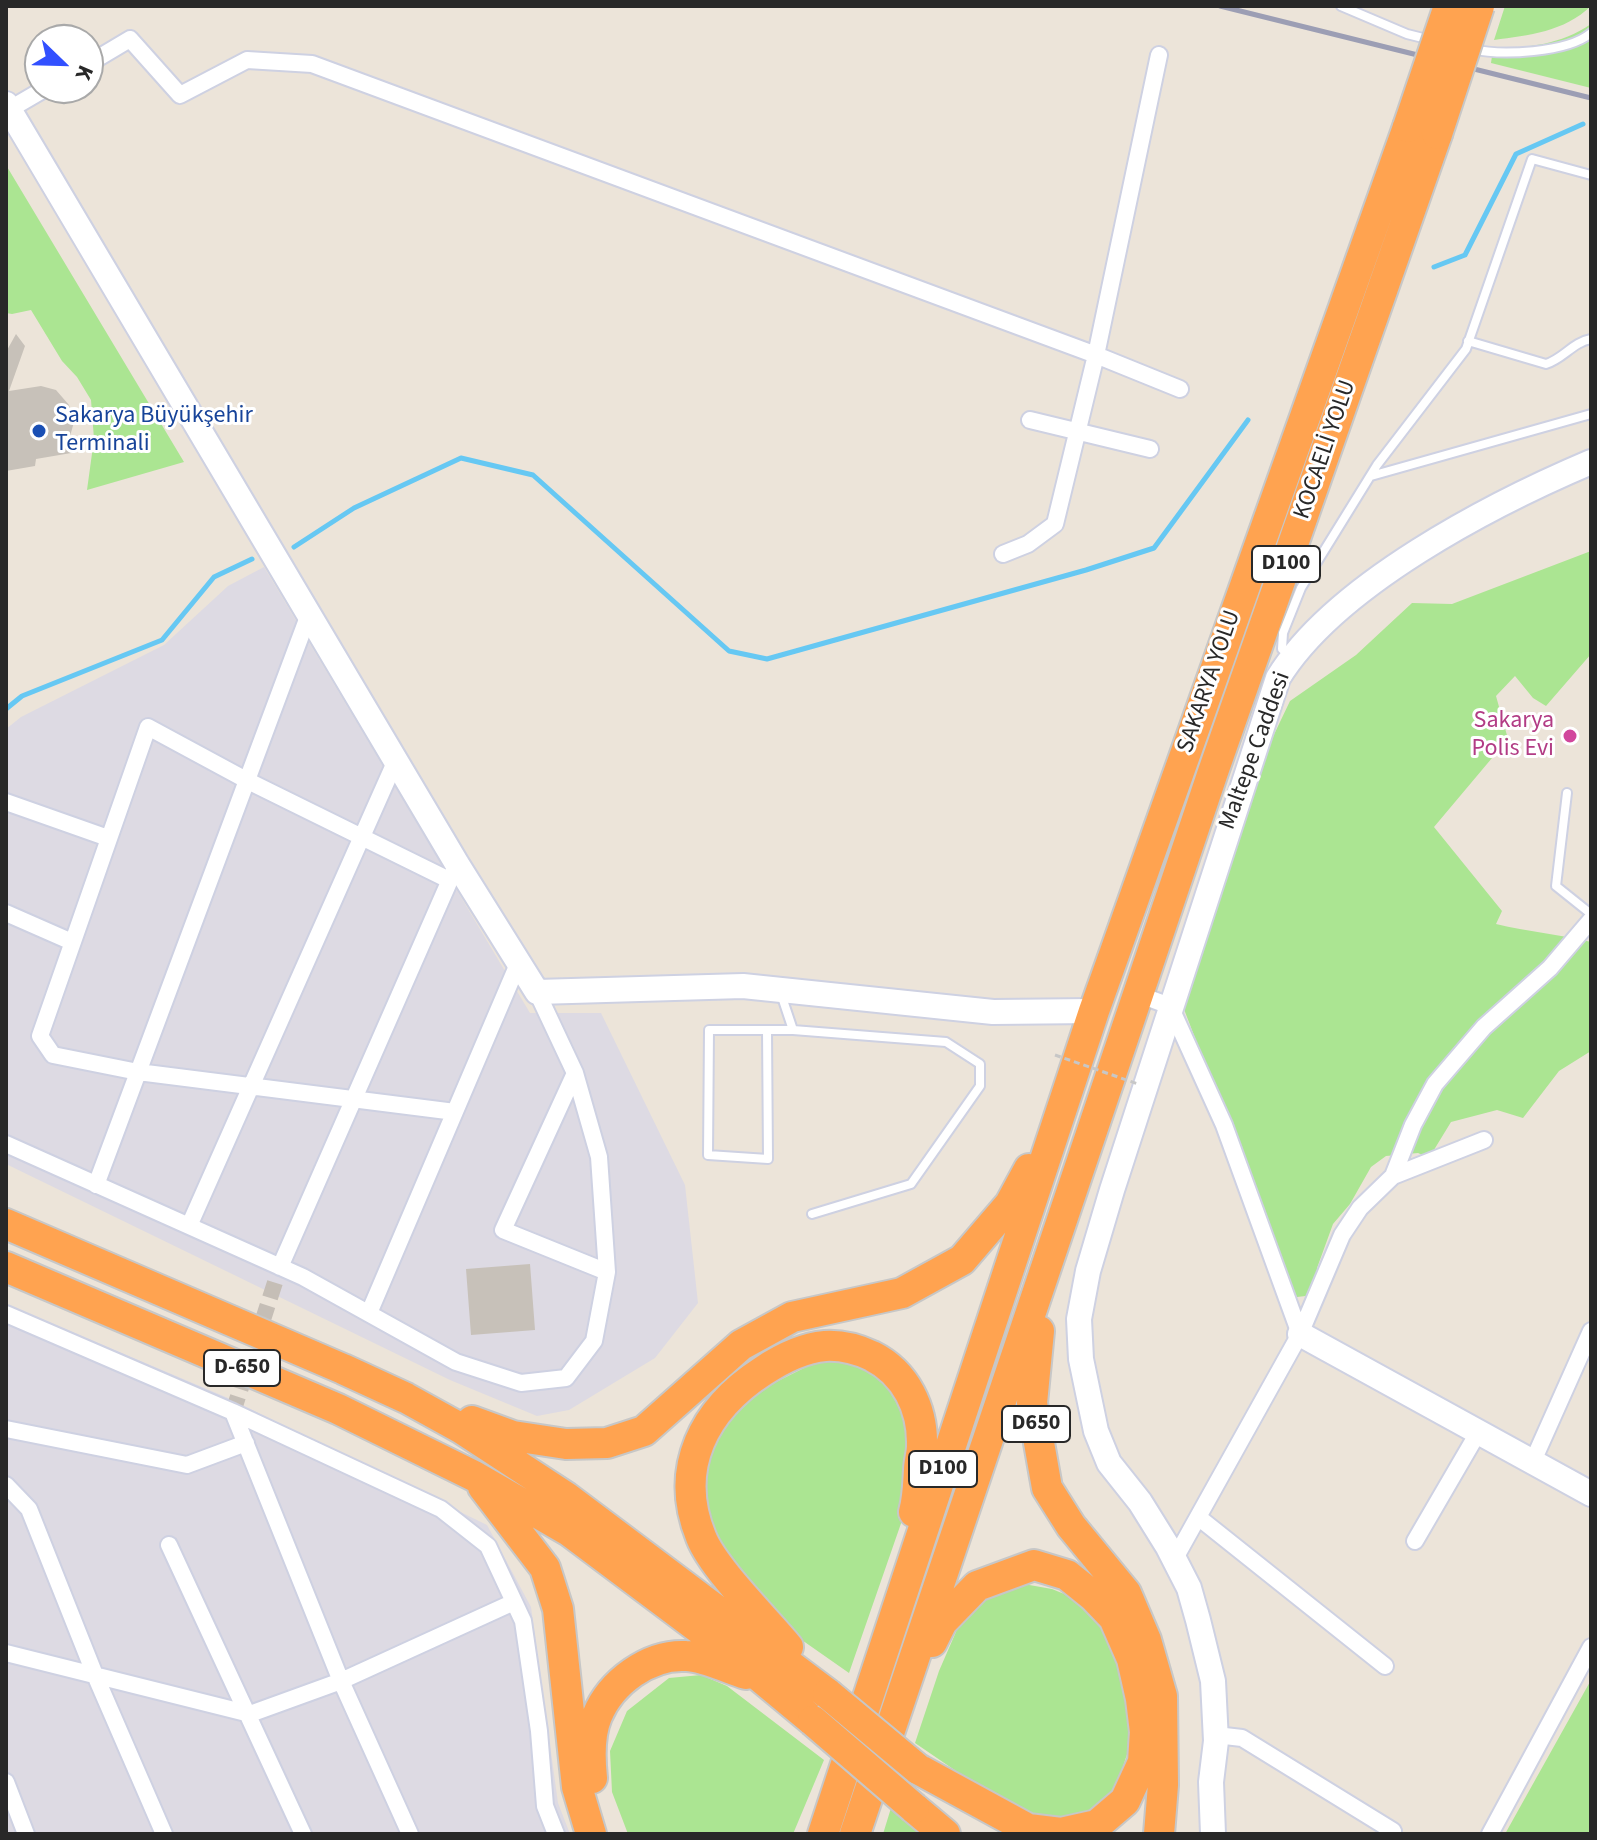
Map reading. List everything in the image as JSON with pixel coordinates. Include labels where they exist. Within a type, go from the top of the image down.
[{"type":"highway","name":"D100","points":[[1422,130],[1449,6]]},
{"type":"highway","name":"D100","points":[[1422,130],[1479,6]]},
{"type":"highway","name":"KOCAELİ YOLU","points":[[1140,995],[1422,130]]},
{"type":"highway","name":"SAKARYA YOLU","points":[[1065,1104],[1094,1011],[1422,130]]},
{"type":"highway","name":"D100","points":[[855,1834],[1140,995]]},
{"type":"highway","name":"D650","points":[[1140,995],[1037,1337],[1032,1403],[1047,1488],[1071,1526],[1126,1593],[1146,1640],[1162,1696],[1163,1785],[1159,1834]]},
{"type":"highway","name":"D100","points":[[823,1834],[1065,1104]]},
{"type":"highway","points":[[406,1398],[513,1436],[566,1444],[607,1443],[644,1431],[741,1345],[792,1317],[902,1293],[962,1260],[1010,1204],[1065,1104]]},
{"type":"highway","name":"D-650","points":[[6,1224],[406,1398]]},
{"type":"highway","name":"D-650","points":[[6,1267],[338,1409],[474,1476]]},
{"type":"highway","points":[[828,1694],[707,1552],[696,1523],[691,1491],[692,1467],[698,1443],[725,1401],[769,1366],[824,1346],[844,1347],[882,1361],[898,1375],[918,1410],[922,1430],[920,1490],[882,1649]]},
{"type":"highway","points":[[406,1398],[462,1429],[566,1497],[828,1694],[918,1769],[1010,1834]]},
{"type":"highway","points":[[474,1476],[569,1531],[767,1681],[943,1834]]},
{"type":"highway","points":[[474,1476],[545,1568],[558,1609],[577,1787],[591,1834]]},
{"type":"highway","points":[[894,1723],[942,1622],[977,1586],[1034,1565],[1067,1575],[1114,1618],[1132,1659],[1141,1699],[1145,1732],[1143,1762],[1125,1801],[1097,1825],[1061,1833],[1028,1829],[918,1769]]},
{"type":"highway","points":[[606,1834],[594,1801],[590,1756],[597,1716],[618,1683],[652,1661],[687,1656],[767,1681]]},
{"type":"highway","points":[[808,1834],[848,1758]]},
{"type":"street","points":[[104,54],[130,39],[180,95],[247,60],[312,64],[1180,389]]},
{"type":"street","points":[[1003,554],[1028,544],[1055,524],[1096,355],[1159,55]]},
{"type":"street","points":[[6,1144],[280,1267],[456,1362],[521,1383],[566,1378],[594,1341],[607,1272],[599,1157],[575,1073],[537,992],[453,872],[396,760],[8,106]]},
{"type":"street","points":[[1030,420],[1150,449]]},
{"type":"street","name":"Maltepe Caddesi","points":[[1213,1834],[1211,1782],[1216,1735],[1213,1681],[1189,1588],[1140,1502],[1109,1463],[1096,1431],[1081,1359],[1079,1319],[1088,1271],[1170,1006],[1278,678],[1291,657],[1330,617],[1392,569],[1542,483],[1591,462]]},
{"type":"street","points":[[96,1185],[309,614]]},
{"type":"street","points":[[453,872],[363,835],[248,781],[148,727],[40,1036],[53,1055],[138,1072],[455,1112]]},
{"type":"street","points":[[189,1226],[396,760]]},
{"type":"street","points":[[6,802],[108,838]]},
{"type":"street","points":[[280,1267],[453,872]]},
{"type":"street","points":[[6,913],[72,942]]},
{"type":"street","points":[[1393,1176],[1413,1125],[1435,1084],[1484,1027],[1550,968],[1591,920]]},
{"type":"street","points":[[369,1313],[518,964]]},
{"type":"street","points":[[537,992],[743,986],[993,1012],[1094,1011]]},
{"type":"street","points":[[1140,995],[1170,1006],[1224,1125],[1300,1334],[1591,1494]]},
{"type":"street","points":[[575,1073],[503,1230],[607,1272]]},
{"type":"street","points":[[1174,1560],[1300,1334],[1342,1235],[1360,1208],[1393,1176],[1484,1140]]},
{"type":"street","points":[[6,1314],[233,1412],[441,1509],[488,1546],[523,1621],[539,1731],[545,1806],[556,1834]]},
{"type":"street","points":[[1533,1461],[1590,1333]]},
{"type":"street","points":[[233,1412],[341,1681],[410,1834]]},
{"type":"street","points":[[6,1429],[187,1465],[246,1443]]},
{"type":"street","points":[[1415,1541],[1479,1431]]},
{"type":"street","points":[[6,1485],[29,1509],[95,1675],[164,1834]]},
{"type":"street","points":[[1198,1517],[1385,1666]]},
{"type":"street","points":[[169,1545],[303,1834]]},
{"type":"street","points":[[6,1653],[250,1714],[341,1681],[514,1602]]},
{"type":"street","points":[[1490,1834],[1591,1647]]},
{"type":"street","points":[[1216,1735],[1242,1738],[1393,1831]]},
{"type":"street","points":[[6,1782],[26,1834]]},
{"type":"lane","points":[[1341,6],[1407,34],[1478,51],[1510,53],[1551,48],[1585,38],[1591,33]]},
{"type":"lane","points":[[1291,657],[1282,649],[1283,633],[1301,588],[1370,476],[1466,349],[1532,159],[1591,175]]},
{"type":"lane","points":[[1468,341],[1546,364],[1556,361],[1580,341],[1591,339]]},
{"type":"lane","points":[[1370,476],[1591,414]]},
{"type":"lane","points":[[1567,793],[1556,886],[1591,914]]},
{"type":"lane","points":[[780,990],[793,1030]]},
{"type":"lane","points":[[767,1030],[768,1159],[708,1155],[709,1030],[767,1030],[793,1030],[946,1042],[980,1064],[980,1086],[911,1184],[812,1214]]},
{"type":"path","points":[[1055,1055],[1138,1084]]},
{"type":"shaded area","points":[[264,567],[530,1013],[601,1013],[685,1185],[698,1303],[655,1358],[569,1410],[537,1416],[450,1380],[6,1164],[6,729],[21,717],[164,645],[228,586]]},
{"type":"shaded area","points":[[6,1304],[228,1398],[487,1525],[531,1607],[558,1803],[570,1834],[6,1834]]},
{"type":"green space","points":[[1505,6],[1591,6],[1558,27],[1494,40]]},
{"type":"green space","points":[[1591,24],[1591,88],[1491,63],[1493,49],[1556,41]]},
{"type":"green space","points":[[6,165],[184,462],[87,490],[94,439],[91,400],[77,377],[62,361],[31,310],[6,313]]},
{"type":"green space","points":[[1591,551],[1591,654],[1546,706],[1533,698],[1515,676],[1496,696],[1508,739],[1434,827],[1502,911],[1496,924],[1591,942],[1591,1051],[1559,1071],[1523,1118],[1497,1110],[1451,1122],[1429,1158],[1418,1153],[1386,1156],[1371,1167],[1350,1204],[1333,1224],[1317,1268],[1320,1278],[1314,1295],[1297,1297],[1288,1281],[1182,1004],[1258,768],[1290,701],[1356,655],[1412,603],[1452,604]]},
{"type":"green space","points":[[822,1359],[870,1364],[901,1397],[911,1439],[914,1486],[849,1673],[789,1631],[733,1569],[702,1509],[704,1464],[720,1429],[764,1388]]},
{"type":"green space","points":[[1018,1583],[1052,1589],[1079,1600],[1111,1638],[1126,1696],[1131,1742],[1116,1788],[1090,1811],[1053,1818],[1031,1816],[997,1799],[915,1743],[939,1671],[962,1618],[990,1597]]},
{"type":"green space","points":[[701,1675],[727,1686],[824,1760],[793,1834],[628,1834],[612,1792],[610,1751],[627,1711],[669,1678]]},
{"type":"green space","points":[[1591,1680],[1591,1834],[1505,1834]]},
{"type":"green space","points":[[891,1808],[919,1834],[883,1834]]},
{"type":"building","name":"Sakarya Büyükşehir Terminali","points":[[16,334],[25,346],[9,391],[41,386],[56,390],[69,405],[74,422],[69,440],[83,451],[36,459],[35,466],[6,471],[6,352]]},
{"type":"building","points":[[530,1264],[535,1330],[471,1335],[466,1269]]},
{"type":"waterway","points":[[1434,267],[1465,255],[1516,154],[1583,124]]},
{"type":"waterway","points":[[294,547],[354,508],[461,458],[533,475],[729,651],[767,659],[1154,548],[1248,420]]},
{"type":"waterway","points":[[6,709],[22,696],[162,640],[214,577],[252,559]]},
{"type":"tunnel","points":[[233,1412],[280,1267]]},
{"type":"railway","points":[[1220,6],[1591,98]]},
{"type":"place","name":"Sakarya Büyükşehir Terminali","points":[[39,431]]},
{"type":"place","name":"Sakarya Polis Evi","points":[[1570,736]]}]
